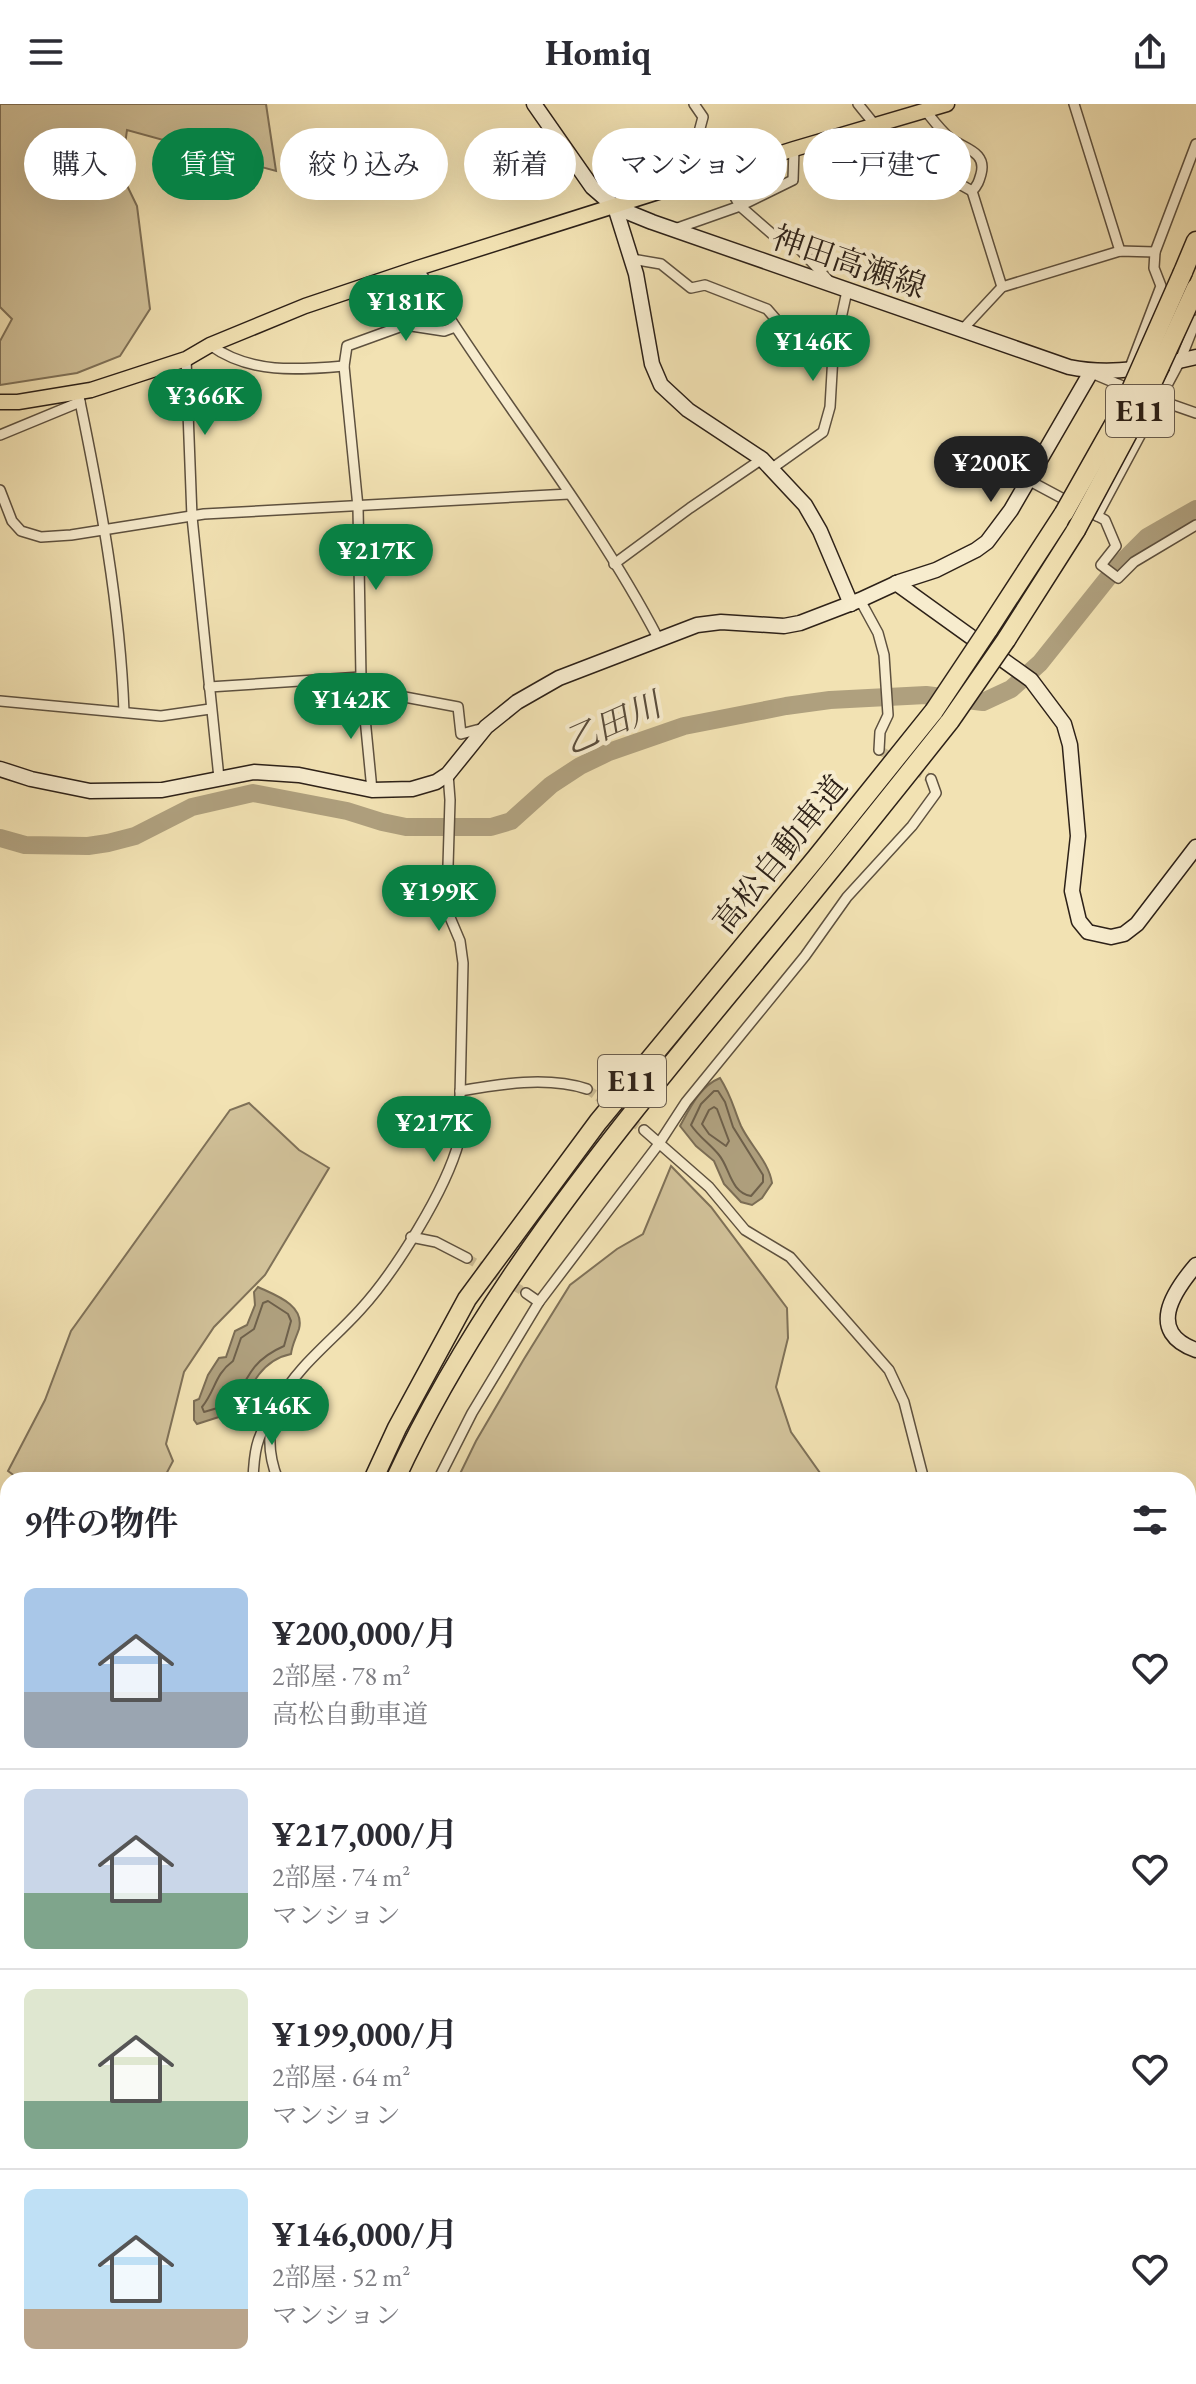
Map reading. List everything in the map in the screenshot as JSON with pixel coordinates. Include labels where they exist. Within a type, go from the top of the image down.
[{"type":"highway","name":"高松自動車道","points":[[377,1472],[397,1428],[475,1287],[598,1122],[934,711],[988,630],[1064,513],[1122,410],[1196,241]]},
{"type":"highway","name":"高松自動車道","points":[[399,1472],[446,1382],[536,1239],[614,1133],[950,721],[1006,640],[1076,530],[1137,416],[1196,288]]},
{"type":"main road","points":[[787,151],[947,104]]},
{"type":"main road","points":[[0,402],[79,397],[186,359],[210,345],[305,306],[636,200]]},
{"type":"street","name":"神田高瀬線","points":[[534,104],[592,187],[615,207],[672,230],[1052,363],[1091,372],[1129,370],[1196,357]]},
{"type":"street","points":[[694,104],[703,117],[700,128]]},
{"type":"street","points":[[858,104],[875,125]]},
{"type":"street","points":[[1074,104],[1120,251]]},
{"type":"street","points":[[925,110],[952,140],[982,160],[984,165],[978,185],[972,191],[1002,287]]},
{"type":"street","points":[[1124,387],[1161,286],[1154,268],[1155,252],[1196,144]]},
{"type":"street","points":[[672,230],[740,206],[793,180],[794,149]]},
{"type":"street","points":[[614,564],[690,508],[823,432],[830,407],[840,288],[794,243],[779,240],[735,200]]},
{"type":"street","points":[[615,207],[632,259],[652,364],[661,385],[688,410],[767,464],[805,505],[855,602],[878,633],[884,655],[888,715],[880,732],[879,750]]},
{"type":"street","points":[[961,331],[1002,287],[1120,251],[1155,252]]},
{"type":"street","points":[[632,259],[661,264],[691,288],[705,285],[767,309],[793,339],[833,355]]},
{"type":"street","points":[[418,268],[569,494],[658,638]]},
{"type":"street","points":[[1161,286],[1196,299]]},
{"type":"street","points":[[1097,516],[1180,361],[1196,320]]},
{"type":"street","points":[[372,790],[361,677],[358,507],[344,366],[347,346],[405,325],[444,331],[455,327]]},
{"type":"street","points":[[210,345],[226,356],[265,368],[297,370],[344,366]]},
{"type":"street","points":[[186,359],[192,517],[219,778]]},
{"type":"street","points":[[0,769],[90,791],[162,790],[254,772],[299,775],[372,790],[412,789],[436,782],[448,774],[486,727],[517,702],[559,678],[697,625],[721,622],[784,626],[800,623],[946,566],[987,542],[1011,510],[1091,372],[1196,413]]},
{"type":"street","points":[[0,435],[79,397],[104,529],[121,651],[124,712]]},
{"type":"street","points":[[1028,480],[1105,520],[1116,546],[1101,565],[1118,578],[1134,562],[1196,525]]},
{"type":"street","points":[[0,490],[12,521],[21,531],[31,535],[71,535],[204,514],[569,494]]},
{"type":"street","points":[[896,583],[1031,680],[1064,724],[1070,745],[1078,836],[1073,900],[1079,921],[1088,932],[1111,937],[1124,934],[1137,924],[1196,847]]},
{"type":"street","points":[[209,687],[361,677]]},
{"type":"street","points":[[362,689],[458,707],[461,734],[486,727]]},
{"type":"street","points":[[0,701],[161,716],[210,709]]},
{"type":"street","points":[[253,1472],[254,1450],[259,1436],[292,1378],[360,1310],[411,1237],[454,1158],[459,1141],[463,963],[460,941],[449,915],[447,899],[448,774]]},
{"type":"street","points":[[442,1472],[472,1413],[539,1302],[658,1145],[686,1102],[805,956],[847,897],[912,826],[936,793],[931,779]]},
{"type":"street","points":[[460,1091],[494,1085],[558,1082],[587,1089]]},
{"type":"street","points":[[644,1130],[709,1187],[755,1239],[790,1257],[889,1370],[904,1402],[922,1472]]},
{"type":"street","points":[[411,1237],[436,1242],[467,1258]]},
{"type":"street","points":[[1196,1265],[1171,1299],[1167,1312],[1175,1336],[1196,1350]]},
{"type":"street","points":[[526,1293],[539,1302]]},
{"type":"street","points":[[276,1409],[270,1444],[276,1472]]},
{"type":"street","points":[[1159,2384],[1174,2384]]},
{"type":"shaded area","points":[[0,104],[266,104],[276,171],[264,168],[264,128],[152,128],[152,137],[136,132],[136,128],[24,128],[24,200],[134,200],[150,309],[120,356],[77,373],[0,385],[0,341],[12,319],[0,307]]},
{"type":"shaded area","points":[[249,1103],[299,1150],[329,1168],[265,1275],[214,1327],[184,1372],[166,1444],[173,1461],[167,1472],[9,1472],[45,1400],[71,1331],[230,1110]]},
{"type":"shaded area","points":[[671,1166],[711,1207],[787,1308],[788,1338],[776,1387],[791,1432],[819,1472],[461,1472],[476,1441],[570,1285],[617,1249],[643,1234]]},
{"type":"water","points":[[720,1078],[741,1126],[770,1175],[772,1183],[762,1198],[752,1205],[741,1202],[724,1184],[714,1161],[696,1146],[680,1126],[701,1092]]},
{"type":"water","points":[[258,1287],[280,1297],[298,1313],[299,1329],[291,1354],[272,1362],[259,1374],[241,1410],[197,1424],[194,1420],[194,1401],[199,1399],[208,1375],[219,1358],[226,1357],[235,1331],[247,1325],[255,1305],[254,1292]]},
{"type":"waterway","name":"乙田川","points":[[0,838],[25,845],[88,846],[108,843],[135,836],[192,807],[253,793],[347,811],[406,827],[491,827],[511,821],[551,785],[580,766],[609,752],[684,726],[830,700],[926,695],[983,702],[1011,689],[1040,663],[1115,569],[1147,537],[1196,509]]},
{"type":"tunnel","points":[[879,750],[931,779]]},
{"type":"tunnel","points":[[587,1089],[644,1130]]},
{"type":"tunnel","points":[[467,1258],[526,1293]]}]
